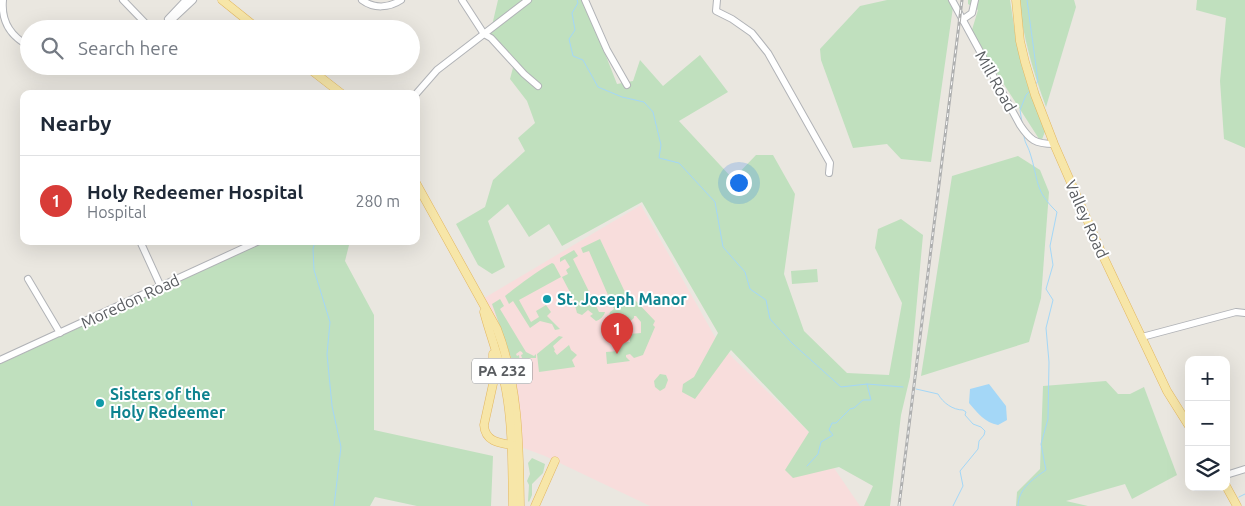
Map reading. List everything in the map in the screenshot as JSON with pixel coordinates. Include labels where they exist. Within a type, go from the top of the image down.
[{"type":"main road","points":[[222,0],[247,20]]},
{"type":"main road","name":"Valley Road","points":[[1016,0],[1020,41],[1030,81],[1054,144],[1103,256],[1167,391],[1185,420]]},
{"type":"main road","points":[[318,75],[337,90]]},
{"type":"main road","name":"PA 232","points":[[420,190],[496,329],[510,369],[518,429],[520,506]]},
{"type":"main road","name":"PA 232","points":[[481,300],[489,333],[500,364],[506,392],[512,445],[513,506]]},
{"type":"main road","points":[[489,333],[494,367],[493,384],[484,426],[485,431],[491,440],[512,445]]},
{"type":"main road","points":[[535,506],[555,461]]},
{"type":"main road","points":[[1229,491],[1237,506]]},
{"type":"street","points":[[3,0],[3,14],[7,26],[20,40]]},
{"type":"street","points":[[123,0],[142,20]]},
{"type":"street","points":[[169,20],[186,0]]},
{"type":"street","points":[[171,20],[194,0]]},
{"type":"street","points":[[362,0],[380,7],[390,6],[400,0]]},
{"type":"street","points":[[462,0],[484,34],[538,86]]},
{"type":"street","points":[[420,90],[437,70],[528,0]]},
{"type":"street","points":[[585,0],[607,50],[627,85]]},
{"type":"street","points":[[717,0],[716,11],[732,19],[752,33],[768,53],[830,163],[829,173]]},
{"type":"street","name":"Mill Road","points":[[952,0],[1028,137],[1042,144],[1054,144]]},
{"type":"street","points":[[962,20],[972,13],[975,0]]},
{"type":"street","points":[[142,245],[161,287]]},
{"type":"street","name":"Moredon Road","points":[[0,360],[251,245]]},
{"type":"street","points":[[28,279],[60,333]]},
{"type":"street","points":[[1142,337],[1236,312],[1245,313]]},
{"type":"street","points":[[1230,474],[1245,469]]},
{"type":"shaded area","points":[[641,205],[715,337],[734,359],[810,433],[860,506],[650,506],[545,456],[518,446],[510,369],[481,300]]},
{"type":"green space","points":[[498,0],[584,0],[617,84],[633,81],[640,60],[663,86],[700,55],[728,92],[679,121],[733,179],[756,155],[773,155],[795,194],[784,274],[804,331],[847,373],[889,375],[902,303],[875,248],[878,229],[901,219],[923,235],[910,377],[901,415],[890,506],[864,506],[873,486],[839,467],[793,478],[785,470],[809,432],[731,350],[695,399],[682,392],[683,384],[694,377],[718,333],[642,202],[562,246],[549,224],[529,237],[508,204],[488,221],[505,267],[492,274],[478,265],[456,224],[485,207],[493,180],[525,151],[518,138],[535,123],[527,101],[510,79],[515,60],[490,34]]},
{"type":"green space","points":[[887,0],[954,0],[931,162],[901,159],[887,144],[853,148],[821,60],[820,49],[860,6]]},
{"type":"green space","points":[[968,0],[1010,0],[1017,45],[1046,129],[1041,142],[971,33],[978,10],[968,4]]},
{"type":"green space","points":[[1019,0],[1074,0],[1076,7],[1046,107],[1029,54]]},
{"type":"green space","points":[[1197,0],[1245,0],[1245,148],[1224,139],[1220,81],[1226,18],[1196,10]]},
{"type":"green space","points":[[1018,156],[1040,170],[1049,192],[1041,298],[1029,342],[921,376],[952,176]]},
{"type":"green space","points":[[600,239],[631,305],[635,300],[655,321],[653,325],[655,327],[643,355],[634,358],[630,354],[626,355],[630,361],[607,364],[606,352],[618,351],[618,343],[630,342],[629,334],[641,333],[641,322],[634,316],[612,336],[611,334],[613,329],[608,319],[610,312],[614,309],[589,251],[583,253],[581,248]]},
{"type":"green space","points":[[257,245],[349,245],[345,261],[374,315],[374,430],[493,456],[491,506],[417,506],[375,497],[370,506],[0,506],[0,364]]},
{"type":"green space","points":[[574,250],[578,256],[573,259],[599,312],[605,312],[602,318],[596,321],[590,316],[593,314],[588,310],[582,315],[577,313],[573,298],[562,277],[568,274],[566,270],[570,267],[565,259],[560,262],[560,258]]},
{"type":"green space","points":[[552,263],[561,277],[519,300],[531,322],[539,317],[536,311],[546,305],[551,312],[547,316],[560,329],[555,330],[552,324],[540,321],[530,328],[513,301],[509,304],[505,296]]},
{"type":"green space","points":[[817,269],[818,282],[792,284],[791,271]]},
{"type":"green space","points":[[500,299],[504,306],[500,309],[526,352],[534,356],[536,354],[536,358],[523,361],[521,355],[523,354],[520,351],[516,354],[517,356],[519,355],[520,362],[513,363],[492,304]]},
{"type":"green space","points":[[559,336],[563,337],[553,346],[554,351],[557,355],[569,345],[571,350],[577,355],[572,360],[575,367],[539,372],[537,354]]},
{"type":"green space","points":[[660,374],[666,375],[668,380],[665,388],[660,391],[655,387],[654,381]]},
{"type":"green space","points":[[1106,381],[1118,394],[1130,394],[1144,387],[1177,475],[1132,499],[1125,484],[1066,501],[1088,506],[1016,506],[1017,492],[1040,469],[1043,386]]},
{"type":"green space","points":[[532,458],[545,464],[543,473],[532,484],[532,495],[529,502],[529,485],[527,481],[530,474],[528,463]]},
{"type":"water","points":[[989,384],[1006,406],[1007,420],[998,425],[985,420],[969,403],[970,389]]},
{"type":"waterway","points":[[577,0],[578,3],[572,13],[575,30],[569,39],[573,56],[583,60],[598,87],[622,97],[644,102],[653,112],[661,145],[659,158],[679,163],[715,202],[723,247],[745,272],[750,289],[766,300],[770,319],[792,343],[841,387],[867,384],[903,387]]},
{"type":"waterway","points":[[1027,0],[1038,81],[1035,85]]},
{"type":"waterway","points":[[1022,123],[1020,110],[1026,95],[1031,90]]},
{"type":"waterway","points":[[1018,506],[1023,490],[1031,481],[1046,470],[1041,444],[1048,419],[1049,362],[1046,328],[1053,300],[1046,289],[1053,265],[1050,246],[1057,212],[1044,197],[1038,185],[1024,135]]},
{"type":"waterway","points":[[314,245],[314,270],[330,322],[327,354],[332,406],[341,447],[334,506]]},
{"type":"waterway","points":[[807,466],[818,454],[821,442],[833,435],[829,430],[832,423],[836,423],[850,409],[863,400],[871,400],[867,384]]},
{"type":"waterway","points":[[916,389],[938,394],[949,405],[966,412],[965,415],[973,424],[985,431],[979,441],[978,449],[960,471],[963,486],[953,506]]},
{"type":"waterway","points":[[1239,497],[1245,494]]},
{"type":"waterway","points":[[191,501],[192,506]]},
{"type":"railway","points":[[899,506],[962,0]]},
{"type":"place","name":"St. Joseph Manor","points":[[547,299]]},
{"type":"place","name":"Holy Redeemer Hospital","points":[[617,354]]},
{"type":"place","name":"Sisters of the Holy Redeemer","points":[[100,403]]}]
